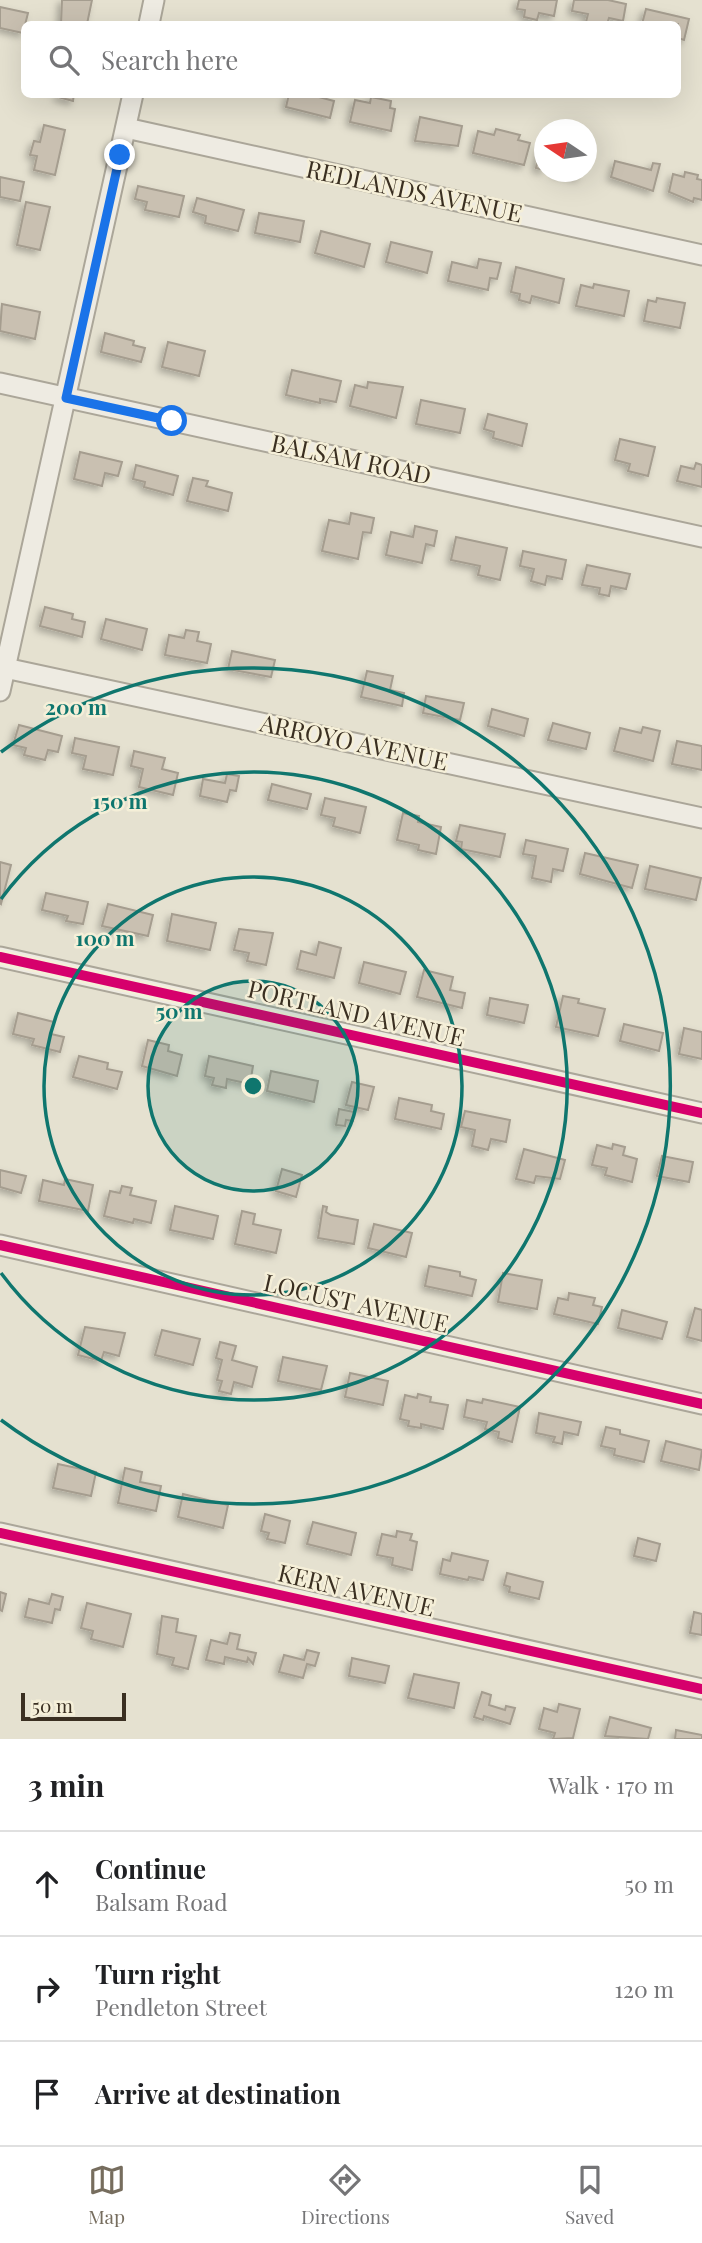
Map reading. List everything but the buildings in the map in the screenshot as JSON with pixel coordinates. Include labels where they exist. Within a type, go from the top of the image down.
[{"type":"street","points":[[150,21],[154,0]]},
{"type":"street","points":[[0,691],[132,98]]},
{"type":"street","name":"REDLANDS AVENUE","points":[[126,128],[702,256]]},
{"type":"street","name":"BALSAM ROAD","points":[[0,383],[702,537]]},
{"type":"street","name":"ARROYO AVENUE","points":[[5,668],[702,818]]},
{"type":"street","name":"PORTLAND AVENUE","points":[[0,957],[702,1113]]},
{"type":"street","name":"LOCUST AVENUE","points":[[0,1245],[702,1404]]},
{"type":"street","name":"KERN AVENUE","points":[[0,1534],[702,1689]]},
{"type":"cycle path","points":[[0,957],[702,1113]]},
{"type":"cycle path","points":[[0,1245],[702,1404]]},
{"type":"cycle path","points":[[0,1533],[702,1689]]},
{"type":"route","points":[[120,155],[66,398],[172,421]]}]
